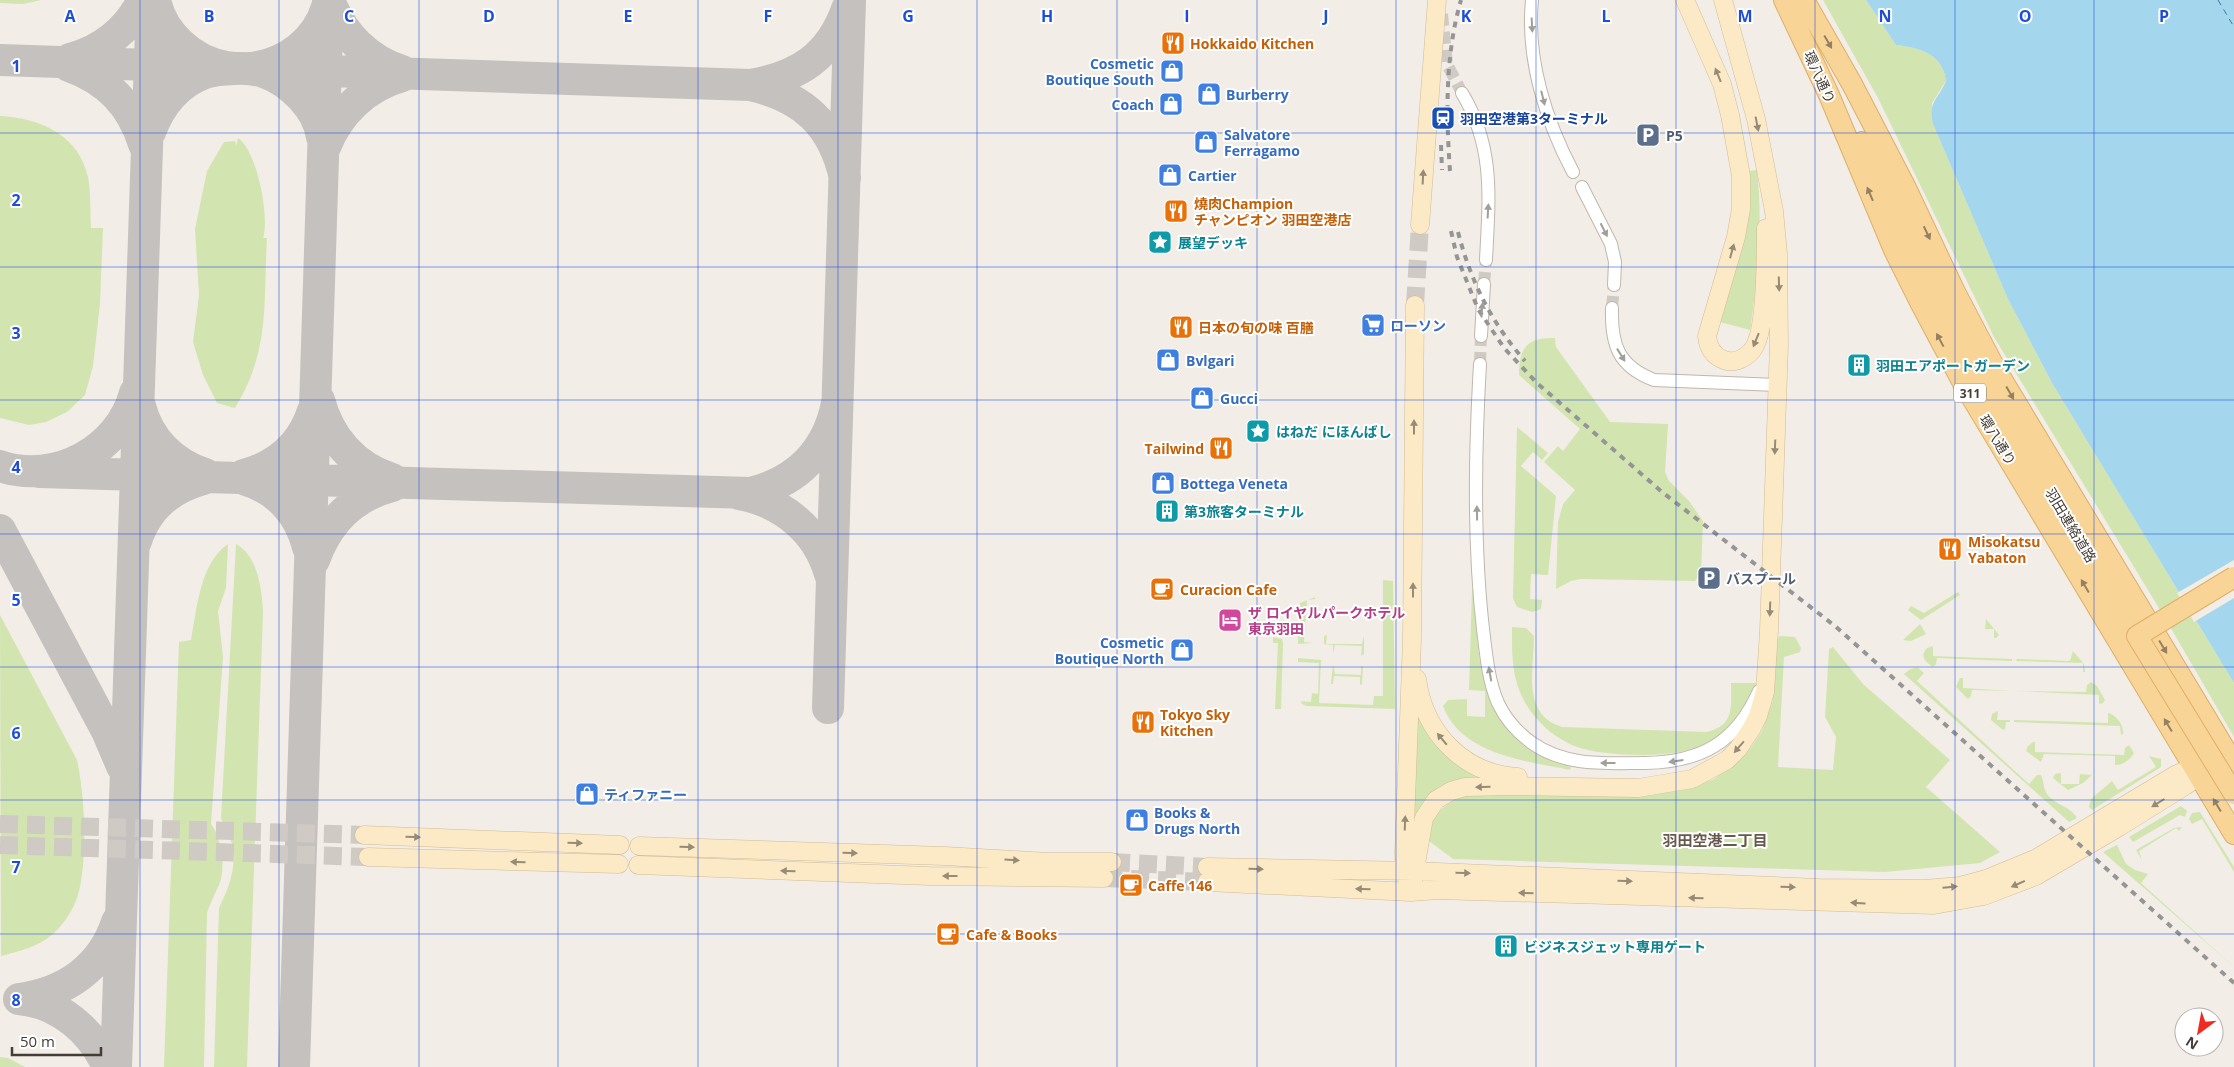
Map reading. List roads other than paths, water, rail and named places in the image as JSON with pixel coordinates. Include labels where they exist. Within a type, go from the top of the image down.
[{"type":"main road","name":"環八通り","points":[[1784,0],[1806,45],[1894,250],[1963,383],[2234,834]]},
{"type":"main road","name":"環八通り","points":[[1804,0],[1852,84],[1984,347],[2231,759]]},
{"type":"main road","points":[[1806,45],[1850,118],[1916,251]]},
{"type":"main road","points":[[1852,84],[1916,251]]},
{"type":"main road","name":"羽田連絡道路","points":[[1916,251],[1977,372],[2234,794]]},
{"type":"main road","points":[[2137,636],[2234,577]]},
{"type":"street","points":[[1532,0],[1531,26],[1539,83],[1558,142],[1573,172]]},
{"type":"street","points":[[1685,0],[1722,84],[1730,115],[1741,176],[1741,208],[1736,236],[1707,336],[1711,350],[1716,356],[1725,361],[1734,362],[1743,358],[1757,342],[1762,305],[1768,188]]},
{"type":"street","points":[[1410,872],[1424,818],[1436,800],[1458,789],[1516,786],[1638,788],[1653,784],[1679,782],[1704,774],[1727,760],[1738,749],[1758,716],[1765,692],[1769,631],[1780,319],[1778,254],[1774,211],[1750,97],[1723,0]]},
{"type":"street","points":[[1420,225],[1439,2]]},
{"type":"street","points":[[1462,93],[1479,125],[1488,165],[1486,260]]},
{"type":"street","points":[[1582,187],[1611,244],[1615,262],[1614,285]]},
{"type":"street","points":[[1481,336],[1484,284]]},
{"type":"street","points":[[1411,892],[1415,305]]},
{"type":"street","points":[[1612,308],[1611,331],[1620,356],[1627,364],[1645,376],[1654,380],[1777,385]]},
{"type":"street","points":[[1480,364],[1476,491],[1480,603],[1494,691],[1502,710],[1517,729],[1539,747],[1571,760],[1592,763],[1656,762],[1686,759],[1714,747],[1735,729],[1753,704],[1766,670]]},
{"type":"street","points":[[1412,639],[1418,688],[1426,715],[1435,731],[1449,748],[1469,763],[1487,772],[1508,777],[1639,780],[1653,784]]},
{"type":"street","points":[[2196,772],[2177,774],[2037,858],[1996,876],[1960,886],[1926,889],[1819,888],[1410,872],[1207,874],[1411,892],[1438,890],[1908,905],[1959,901],[1984,896],[2036,876],[2196,772],[2231,759]]},
{"type":"street","points":[[364,835],[620,845]]},
{"type":"street","points":[[638,864],[929,876],[1108,870],[1049,862],[945,856],[639,846]]},
{"type":"street","points":[[368,857],[619,864]]},
{"type":"water","points":[[1866,0],[2234,0],[2234,683],[2052,383],[2008,299],[1933,124],[1933,105],[1946,81],[1940,64],[1929,54],[1914,48],[1896,45]]},
{"type":"tunnel","points":[[1442,14],[1447,64],[1462,93]]},
{"type":"tunnel","points":[[1415,305],[1420,225]]},
{"type":"tunnel","points":[[1484,284],[1486,260]]},
{"type":"tunnel","points":[[1612,308],[1614,285]]},
{"type":"tunnel","points":[[1480,364],[1481,336]]},
{"type":"tunnel","points":[[0,824],[364,835]]},
{"type":"tunnel","points":[[0,845],[368,857]]},
{"type":"tunnel","points":[[1112,862],[1207,867]]},
{"type":"tunnel","points":[[1104,878],[1207,882]]},
{"type":"railway","points":[[1450,171],[1448,128],[1449,64],[1461,0]]},
{"type":"railway","points":[[1441,145],[1442,170]]},
{"type":"railway","points":[[1451,231],[1457,257],[1478,309],[1504,348],[1537,383],[1662,492],[1835,626],[2234,983]]},
{"type":"railway","points":[[1458,232],[1469,268],[1484,301],[1502,331],[1525,361]]},
{"type":"place","name":"Hokkaido Kitchen","points":[[1173,43]]},
{"type":"place","name":"Cosmetic Boutique South","points":[[1172,71]]},
{"type":"place","name":"Burberry","points":[[1209,94]]},
{"type":"place","name":"Coach","points":[[1171,104]]},
{"type":"place","name":"羽田空港第3ターミナル","points":[[1443,118]]},
{"type":"place","name":"P5","points":[[1648,135]]},
{"type":"place","name":"Salvatore Ferragamo","points":[[1206,142]]},
{"type":"place","name":"Cartier","points":[[1170,175]]},
{"type":"place","name":"燒肉Champion チャンピオン 羽田空港店","points":[[1176,211]]},
{"type":"place","name":"展望デッキ","points":[[1160,242]]},
{"type":"place","name":"ローソン","points":[[1373,325]]},
{"type":"place","name":"日本の旬の味 百膳","points":[[1181,327]]},
{"type":"place","name":"Bvlgari","points":[[1168,360]]},
{"type":"place","name":"羽田エアポートガーデン","points":[[1859,365]]},
{"type":"place","name":"Gucci","points":[[1202,398]]},
{"type":"place","name":"はねだ にほんばし","points":[[1258,431]]},
{"type":"place","name":"Tailwind","points":[[1221,448]]},
{"type":"place","name":"Bottega Veneta","points":[[1163,483]]},
{"type":"place","name":"第3旅客ターミナル","points":[[1167,511]]},
{"type":"place","name":"Misokatsu Yabaton","points":[[1950,549]]},
{"type":"place","name":"バスプール","points":[[1709,578]]},
{"type":"place","name":"Curacion Cafe","points":[[1162,589]]},
{"type":"place","name":"ザ ロイヤルパークホテル 東京羽田","points":[[1230,620]]},
{"type":"place","name":"Cosmetic Boutique North","points":[[1182,650]]},
{"type":"place","name":"Tokyo Sky Kitchen","points":[[1143,722]]},
{"type":"place","name":"ティファニー","points":[[587,794]]},
{"type":"place","name":"Books & Drugs North","points":[[1137,820]]},
{"type":"place","name":"Caffe 146","points":[[1131,885]]},
{"type":"place","name":"Cafe & Books","points":[[948,934]]},
{"type":"place","name":"ビジネスジェット専用ゲート","points":[[1506,946]]},
{"type":"district","name":"羽田空港二丁目","points":[[1715,840]]}]
